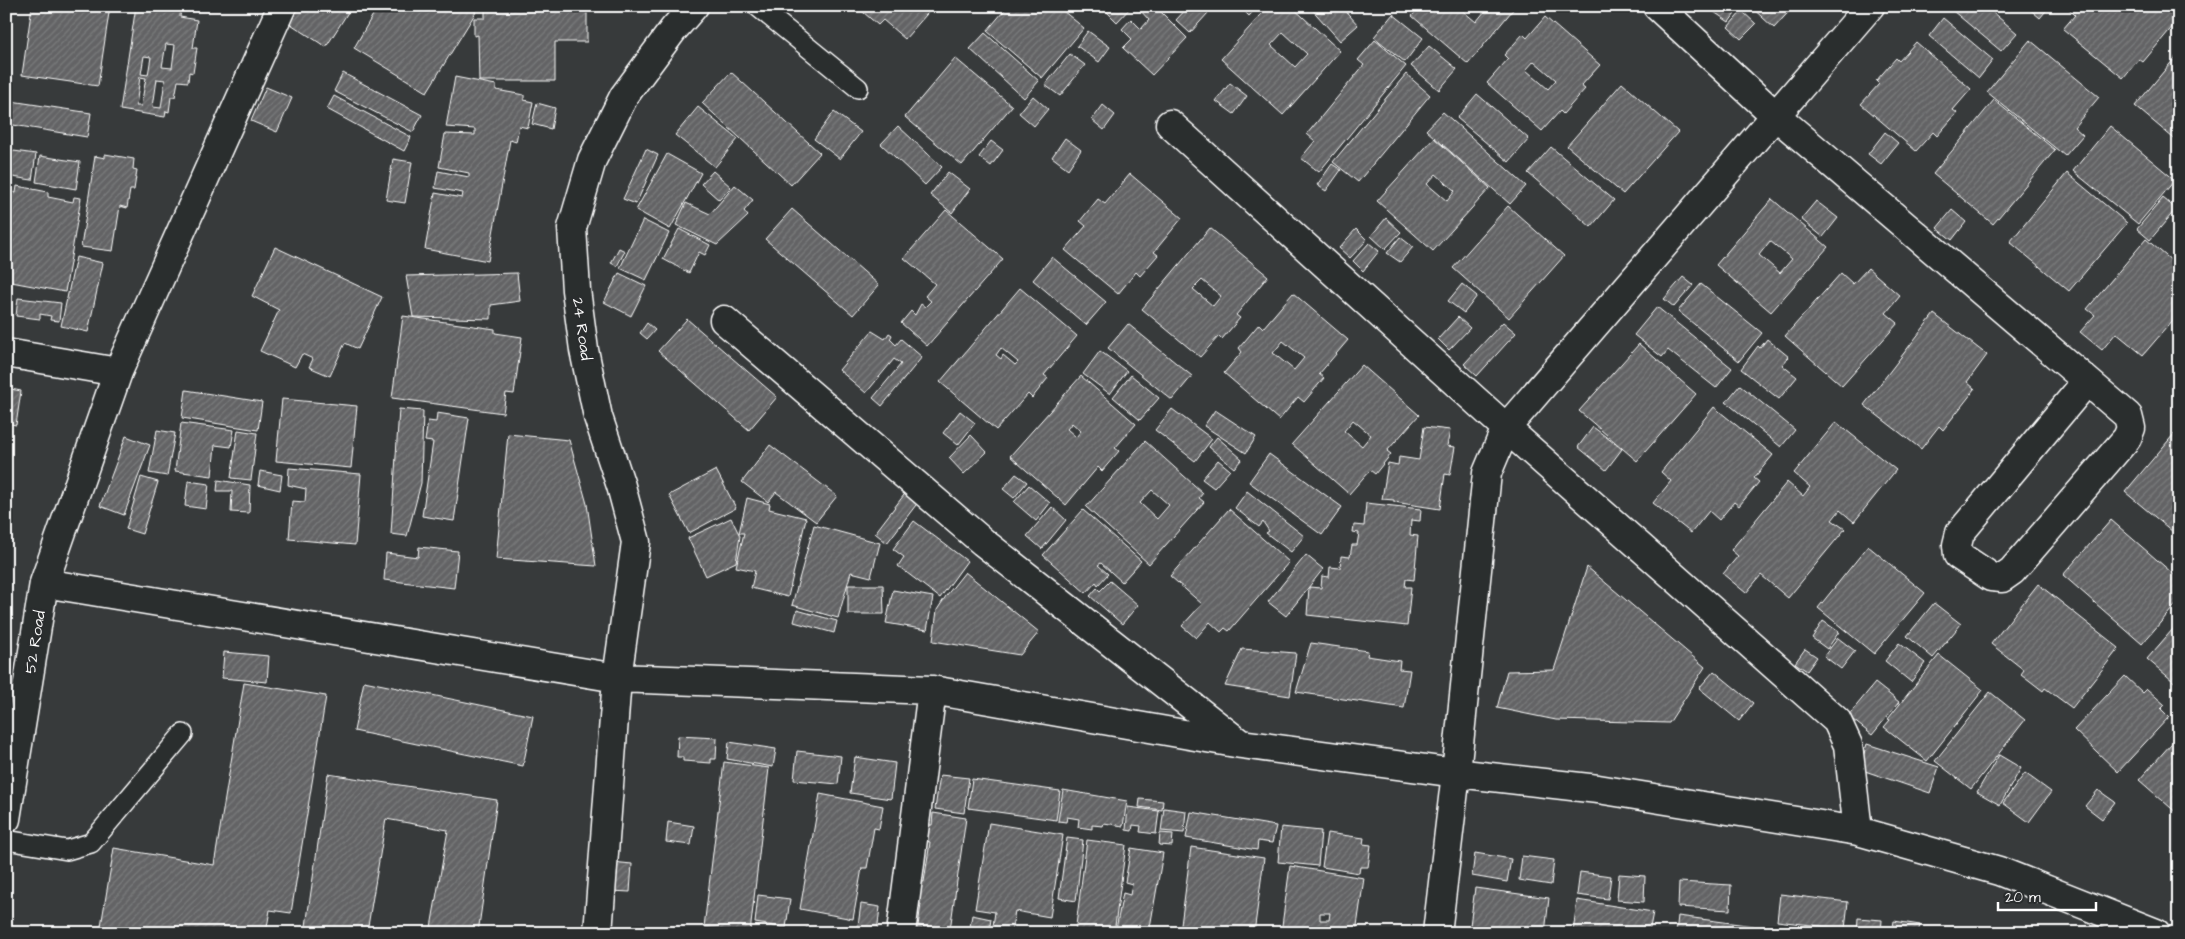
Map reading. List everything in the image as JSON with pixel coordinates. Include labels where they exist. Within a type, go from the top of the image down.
[{"type":"street","name":"52 Road","points":[[6,819],[11,759],[44,583],[118,372],[282,6]]},
{"type":"street","name":"24 Road","points":[[598,933],[617,678],[636,542],[621,486],[598,418],[586,360],[576,290],[572,228],[592,160],[624,96],[673,30],[694,6]]},
{"type":"street","points":[[1657,6],[1775,115],[2087,381],[2128,416],[2130,428],[2127,438],[2012,571],[2002,578],[1991,577],[1958,555],[1956,545],[1960,533],[2087,381]]},
{"type":"street","points":[[1437,933],[1456,773],[1487,473],[1506,428],[1870,6]]},
{"type":"street","points":[[1170,124],[1506,428],[1837,721],[1848,745],[1858,831]]},
{"type":"street","points":[[724,320],[983,542],[1241,744]]},
{"type":"street","points":[[6,353],[118,372]]},
{"type":"street","points":[[44,583],[617,678],[932,690],[1241,744],[1456,773],[1598,789],[1858,831],[1999,871],[2156,933]]},
{"type":"street","points":[[902,933],[932,690]]},
{"type":"lane","points":[[757,6],[858,88]]},
{"type":"lane","points":[[6,840],[67,850],[91,843],[183,734]]},
{"type":"building","points":[[6,6],[10,6],[6,36]]},
{"type":"building","points":[[32,6],[110,6],[98,86],[22,75]]},
{"type":"building","points":[[136,6],[181,6],[180,17],[197,20],[193,48],[197,48],[193,73],[189,72],[188,82],[178,81],[175,97],[171,97],[169,112],[166,111],[165,117],[120,110]],"holes":[[[166,44],[175,45],[172,68],[162,67]],[[144,56],[151,57],[148,75],[141,74]],[[140,77],[146,78],[141,106],[136,106]],[[157,79],[165,80],[161,108],[153,107]]]},
{"type":"building","points":[[292,6],[352,6],[326,47],[283,19]]},
{"type":"building","points":[[378,6],[467,6],[476,12],[427,92],[354,48]]},
{"type":"building","points":[[485,6],[587,6],[587,42],[555,42],[555,81],[479,81],[478,35],[474,36],[474,18],[485,18]]},
{"type":"building","points":[[856,6],[933,7],[905,39],[883,20],[878,25]]},
{"type":"building","points":[[1008,6],[1057,6],[1084,28],[1042,78],[987,31]]},
{"type":"building","points":[[1101,6],[1132,6],[1117,22]]},
{"type":"building","points":[[1144,6],[1155,6],[1187,38],[1152,75],[1123,48],[1132,39],[1122,29],[1131,19],[1141,29],[1149,20],[1140,10]]},
{"type":"building","points":[[1189,6],[1201,6],[1208,13],[1190,33],[1176,20]]},
{"type":"building","points":[[1239,6],[1258,6],[1249,16]]},
{"type":"building","points":[[1269,6],[1291,6],[1340,51],[1283,115],[1221,59]],"holes":[[[1283,32],[1307,54],[1295,67],[1271,45]]]},
{"type":"building","points":[[1309,6],[1341,6],[1358,25],[1340,41]]},
{"type":"building","points":[[1421,6],[1457,6],[1476,22],[1485,11],[1479,6],[1516,6],[1468,64],[1412,16]]},
{"type":"building","points":[[1714,6],[1740,7],[1729,22],[1711,10]]},
{"type":"building","points":[[1750,6],[1794,6],[1774,28]]},
{"type":"building","points":[[1957,6],[1985,6],[2017,33],[2001,51],[1953,11]]},
{"type":"building","points":[[2026,6],[2050,6],[2040,18]]},
{"type":"building","points":[[2069,6],[2179,6],[2175,13],[2179,19],[2143,62],[2139,59],[2123,78],[2063,29],[2075,15],[2068,8]]},
{"type":"building","points":[[1742,11],[1756,24],[1741,39],[1728,27]]},
{"type":"building","points":[[1393,14],[1423,38],[1405,62],[1374,37]]},
{"type":"building","points":[[1545,17],[1600,65],[1581,86],[1585,89],[1563,114],[1560,111],[1542,131],[1487,83],[1508,59],[1504,55],[1523,34],[1527,38]],"holes":[[[1534,61],[1556,80],[1548,89],[1526,70]]]},
{"type":"building","points":[[1943,18],[1993,60],[1979,78],[1929,36]]},
{"type":"building","points":[[1088,31],[1110,47],[1099,62],[1077,46]]},
{"type":"building","points":[[985,33],[1039,81],[1024,98],[970,49]]},
{"type":"building","points":[[1375,40],[1406,66],[1319,172],[1301,158],[1315,141],[1307,134],[1364,65],[1358,60]]},
{"type":"building","points":[[2030,40],[2099,97],[2074,127],[2083,135],[2065,156],[1987,92]]},
{"type":"building","points":[[1916,42],[1971,89],[1953,110],[1957,113],[1937,136],[1933,132],[1916,151],[1861,104],[1879,84],[1876,81],[1896,58],[1899,61]]},
{"type":"building","points":[[1429,46],[1457,69],[1439,90],[1411,66]]},
{"type":"building","points":[[2179,53],[2179,143],[2135,106]]},
{"type":"building","points":[[1070,54],[1085,65],[1060,96],[1045,85]]},
{"type":"building","points":[[955,58],[1012,106],[962,165],[905,117]]},
{"type":"building","points":[[731,72],[820,153],[791,185],[702,103]]},
{"type":"building","points":[[343,73],[422,115],[413,132],[334,91]]},
{"type":"building","points":[[1406,74],[1430,95],[1358,182],[1333,162]]},
{"type":"building","points":[[455,77],[496,85],[496,90],[524,95],[524,100],[533,102],[528,128],[519,126],[516,142],[510,140],[488,261],[425,249],[435,193],[462,198],[463,193],[435,188],[438,171],[469,177],[469,173],[439,167],[445,134],[475,135],[475,129],[446,127]]},
{"type":"building","points":[[1230,83],[1247,96],[1234,114],[1216,101]]},
{"type":"building","points":[[1622,83],[1678,132],[1623,194],[1567,146]]},
{"type":"building","points":[[266,87],[292,98],[277,132],[251,121]]},
{"type":"building","points":[[1477,94],[1529,139],[1509,162],[1457,118]]},
{"type":"building","points":[[334,96],[411,137],[404,151],[327,109]]},
{"type":"building","points":[[1033,96],[1048,109],[1034,126],[1019,113]]},
{"type":"building","points":[[1994,100],[2055,150],[1993,224],[1933,174]]},
{"type":"building","points":[[11,101],[91,113],[87,137],[7,124]]},
{"type":"building","points":[[537,103],[555,108],[551,129],[532,124]]},
{"type":"building","points":[[1103,105],[1115,115],[1104,130],[1092,120]]},
{"type":"building","points":[[698,107],[738,139],[715,167],[675,135]]},
{"type":"building","points":[[834,112],[861,132],[840,159],[814,139]]},
{"type":"building","points":[[1443,112],[1526,186],[1510,204],[1426,130]]},
{"type":"building","points":[[898,126],[942,167],[925,185],[881,144]]},
{"type":"building","points":[[2110,126],[2175,180],[2138,224],[2073,171]]},
{"type":"building","points":[[1885,132],[1898,143],[1881,164],[1868,154]]},
{"type":"building","points":[[1065,138],[1081,150],[1068,169],[1052,157]]},
{"type":"building","points":[[1434,138],[1490,188],[1433,251],[1377,201]],"holes":[[[1436,174],[1455,191],[1447,201],[1427,184]]]},
{"type":"building","points":[[991,141],[1003,150],[991,166],[979,157]]},
{"type":"building","points":[[1551,147],[1614,200],[1591,227],[1528,173]]},
{"type":"building","points":[[646,149],[658,155],[636,204],[623,199]]},
{"type":"building","points":[[6,150],[36,154],[32,180],[6,176]]},
{"type":"building","points":[[105,154],[134,159],[133,169],[137,170],[134,190],[130,190],[127,208],[120,206],[113,251],[81,247],[95,156],[105,158]]},
{"type":"building","points":[[667,154],[701,173],[670,229],[636,210]]},
{"type":"building","points":[[40,156],[80,162],[76,189],[36,182]]},
{"type":"building","points":[[393,159],[412,162],[405,203],[386,200]]},
{"type":"building","points":[[1332,164],[1341,170],[1326,191],[1317,185]]},
{"type":"building","points":[[713,171],[731,187],[719,200],[701,184]]},
{"type":"building","points":[[948,172],[970,189],[952,213],[930,195]]},
{"type":"building","points":[[2067,173],[2127,223],[2069,291],[2010,242]]},
{"type":"building","points":[[1130,174],[1182,218],[1154,252],[1158,255],[1140,276],[1136,272],[1118,294],[1065,250],[1086,226],[1080,221],[1098,199],[1105,204]]},
{"type":"building","points":[[735,185],[753,200],[744,211],[748,216],[717,245],[676,225],[686,203],[710,214]]},
{"type":"building","points":[[17,186],[48,192],[48,197],[73,202],[74,197],[81,198],[65,292],[6,281],[6,191],[16,193]]},
{"type":"building","points":[[2163,198],[2176,209],[2150,240],[2137,229]]},
{"type":"building","points":[[1772,199],[1828,247],[1771,312],[1716,265]],"holes":[[[1770,241],[1792,259],[1780,273],[1759,255]]]},
{"type":"building","points":[[1816,201],[1838,218],[1823,237],[1801,219]]},
{"type":"building","points":[[1508,206],[1564,256],[1509,318],[1453,268]]},
{"type":"building","points":[[792,209],[879,285],[853,315],[765,239]]},
{"type":"building","points":[[946,210],[1003,259],[927,346],[901,323],[911,311],[915,315],[921,304],[925,307],[931,301],[925,296],[935,284],[904,258]]},
{"type":"building","points":[[1952,210],[1966,222],[1952,240],[1937,228]]},
{"type":"building","points":[[1386,218],[1401,232],[1385,249],[1371,236]]},
{"type":"building","points":[[643,220],[669,233],[646,280],[620,268]]},
{"type":"building","points":[[1210,228],[1268,276],[1236,315],[1240,318],[1222,339],[1219,336],[1200,357],[1142,309]],"holes":[[[1202,280],[1221,296],[1213,306],[1193,289]]]},
{"type":"building","points":[[679,229],[710,245],[705,255],[699,252],[689,273],[663,259]]},
{"type":"building","points":[[1356,229],[1367,240],[1350,258],[1339,248]]},
{"type":"building","points":[[1400,237],[1413,247],[1400,262],[1387,253]]},
{"type":"building","points":[[2146,239],[2179,267],[2179,313],[2143,355],[2116,333],[2102,350],[2080,332],[2095,315],[2087,309]]},
{"type":"building","points":[[1369,243],[1379,251],[1363,271],[1353,261]]},
{"type":"building","points":[[275,247],[382,297],[358,349],[345,343],[330,376],[309,367],[313,359],[302,354],[295,367],[260,351],[279,310],[252,296]]},
{"type":"building","points":[[619,248],[625,251],[617,266],[611,263]]},
{"type":"building","points":[[76,257],[103,263],[88,332],[61,326]]},
{"type":"building","points":[[1052,257],[1106,302],[1086,325],[1033,280]]},
{"type":"building","points":[[1868,268],[1900,296],[1886,313],[1898,323],[1842,386],[1785,336],[1841,273],[1853,284]]},
{"type":"building","points":[[517,273],[520,301],[491,305],[491,319],[413,317],[406,276]]},
{"type":"building","points":[[619,273],[646,286],[631,316],[604,302]]},
{"type":"building","points":[[1683,277],[1693,285],[1674,307],[1664,299]]},
{"type":"building","points":[[1462,284],[1477,296],[1464,313],[1448,301]]},
{"type":"building","points":[[1701,284],[1762,333],[1739,361],[1678,311]]},
{"type":"building","points":[[1020,288],[1077,336],[1044,375],[1048,378],[1032,398],[1028,394],[996,430],[940,382]],"holes":[[[1001,348],[1018,362],[1015,365],[1003,355],[1001,359],[996,355]]]},
{"type":"building","points":[[1293,293],[1348,340],[1319,374],[1324,378],[1304,402],[1298,397],[1279,420],[1224,373],[1242,352],[1239,348],[1259,324],[1263,328]],"holes":[[[1283,341],[1304,358],[1294,370],[1273,353]]]},
{"type":"building","points":[[6,294],[10,294],[8,313],[6,313]]},
{"type":"building","points":[[18,298],[61,303],[59,321],[50,320],[51,316],[40,314],[40,319],[16,316]]},
{"type":"building","points":[[1657,307],[1732,368],[1716,388],[1668,350],[1662,357],[1634,335]]},
{"type":"building","points":[[1934,314],[1987,355],[1967,382],[1975,389],[1943,430],[1939,426],[1921,449],[1864,405]]},
{"type":"building","points":[[403,316],[495,329],[495,333],[522,337],[514,394],[506,393],[503,413],[392,398]]},
{"type":"building","points":[[1458,317],[1470,328],[1449,350],[1438,339]]},
{"type":"building","points":[[687,319],[777,397],[749,430],[658,351]]},
{"type":"building","points":[[1503,322],[1516,333],[1477,376],[1464,364]]},
{"type":"building","points":[[647,323],[655,330],[647,339],[640,333]]},
{"type":"building","points":[[1128,324],[1192,376],[1172,400],[1108,348]]},
{"type":"building","points":[[872,331],[885,339],[889,333],[892,335],[890,339],[896,345],[901,339],[922,357],[882,406],[873,398],[901,364],[894,359],[866,393],[839,370]]},
{"type":"building","points":[[1767,339],[1789,357],[1782,365],[1797,377],[1779,399],[1741,369],[1758,346],[1760,348]]},
{"type":"building","points":[[1639,344],[1696,394],[1637,461],[1579,411]]},
{"type":"building","points":[[1100,351],[1127,371],[1110,394],[1083,374]]},
{"type":"building","points":[[1362,365],[1419,415],[1387,451],[1391,454],[1375,474],[1370,470],[1349,494],[1292,444]],"holes":[[[1353,420],[1371,435],[1362,446],[1344,431]]]},
{"type":"building","points":[[1131,375],[1159,398],[1140,420],[1113,397]]},
{"type":"building","points":[[1081,376],[1136,424],[1115,448],[1119,451],[1102,471],[1098,467],[1066,505],[1010,456]],"holes":[[[1072,423],[1081,431],[1076,437],[1067,429]]]},
{"type":"building","points":[[1740,385],[1795,430],[1781,447],[1726,402]]},
{"type":"building","points":[[6,388],[21,391],[16,425],[6,423]]},
{"type":"building","points":[[186,390],[262,402],[258,430],[182,418]]},
{"type":"building","points":[[282,399],[357,406],[351,468],[276,461]]},
{"type":"building","points":[[1714,407],[1773,455],[1754,478],[1759,482],[1739,506],[1734,502],[1719,520],[1709,511],[1691,533],[1653,503],[1671,481],[1661,472]]},
{"type":"building","points":[[399,409],[423,411],[421,483],[407,536],[391,534]]},
{"type":"building","points":[[1172,409],[1212,439],[1195,461],[1155,430]]},
{"type":"building","points":[[1215,410],[1256,437],[1246,453],[1204,426]]},
{"type":"building","points":[[960,411],[975,423],[958,445],[943,433]]},
{"type":"building","points":[[437,413],[469,418],[454,521],[422,516],[433,442],[425,441],[428,421],[436,422]]},
{"type":"building","points":[[1836,422],[1896,470],[1854,522],[1840,510],[1832,520],[1845,529],[1788,598],[1761,575],[1746,593],[1723,574],[1738,556],[1731,550],[1787,482],[1803,496],[1810,487],[1794,473]]},
{"type":"building","points":[[181,423],[234,430],[231,447],[215,445],[212,476],[175,471]]},
{"type":"building","points":[[1424,427],[1450,430],[1447,446],[1455,447],[1450,475],[1445,474],[1440,509],[1382,499],[1388,463],[1398,465],[1399,457],[1419,460]]},
{"type":"building","points":[[1593,427],[1622,449],[1606,470],[1578,447]]},
{"type":"building","points":[[6,428],[11,429],[6,445]]},
{"type":"building","points":[[157,430],[175,433],[167,476],[149,473]]},
{"type":"building","points":[[238,430],[257,433],[251,480],[231,478]]},
{"type":"building","points":[[508,434],[569,440],[587,504],[596,566],[496,559]]},
{"type":"building","points":[[2174,434],[2179,438],[2179,537],[2125,492]]},
{"type":"building","points":[[971,435],[987,452],[964,474],[949,458]]},
{"type":"building","points":[[126,436],[150,445],[124,515],[100,506]]},
{"type":"building","points":[[1217,437],[1242,459],[1234,468],[1209,447]]},
{"type":"building","points":[[1145,441],[1203,493],[1199,498],[1204,502],[1149,564],[1086,507]],"holes":[[[1152,490],[1169,505],[1157,519],[1140,503]]]},
{"type":"building","points":[[770,445],[837,496],[816,522],[776,492],[768,502],[742,482]]},
{"type":"building","points":[[1269,454],[1342,507],[1322,535],[1249,482]]},
{"type":"building","points":[[1218,460],[1230,470],[1214,488],[1202,479]]},
{"type":"building","points":[[289,468],[361,474],[355,545],[289,539],[292,501],[305,502],[306,489],[288,485]]},
{"type":"building","points":[[716,470],[736,508],[689,533],[669,495]]},
{"type":"building","points":[[260,471],[282,475],[280,490],[258,485]]},
{"type":"building","points":[[1016,474],[1027,482],[1014,498],[1003,489]]},
{"type":"building","points":[[141,477],[158,482],[142,534],[126,529]]},
{"type":"building","points":[[218,480],[250,485],[249,513],[231,512],[232,491],[217,491]]},
{"type":"building","points":[[188,481],[209,484],[206,509],[185,506]]},
{"type":"building","points":[[1029,485],[1050,503],[1036,521],[1014,502]]},
{"type":"building","points":[[907,491],[919,501],[887,543],[875,533]]},
{"type":"building","points":[[1247,491],[1304,536],[1291,552],[1266,533],[1269,531],[1263,522],[1259,527],[1235,508]]},
{"type":"building","points":[[747,498],[770,504],[769,509],[806,518],[788,597],[751,588],[755,571],[736,567],[744,533],[739,533]]},
{"type":"building","points":[[1366,503],[1421,509],[1420,521],[1411,520],[1410,535],[1418,536],[1414,580],[1406,579],[1405,587],[1411,587],[1407,626],[1307,615],[1309,587],[1321,588],[1322,576],[1329,577],[1330,567],[1340,568],[1341,556],[1350,557],[1352,545],[1357,545],[1359,533],[1353,532],[1354,525],[1364,526]]},
{"type":"building","points":[[1052,507],[1066,520],[1042,549],[1027,536]]},
{"type":"building","points":[[1229,509],[1289,562],[1229,631],[1225,628],[1221,632],[1210,622],[1196,638],[1182,626],[1202,604],[1170,576]]},
{"type":"building","points":[[1083,510],[1141,561],[1122,582],[1101,563],[1098,565],[1108,574],[1098,585],[1096,582],[1086,593],[1043,555]]},
{"type":"building","points":[[731,518],[740,536],[736,562],[706,576],[688,538]]},
{"type":"building","points":[[2111,520],[2179,579],[2179,601],[2142,644],[2063,575]]},
{"type":"building","points":[[914,521],[967,561],[940,598],[898,566],[904,557],[893,549]]},
{"type":"building","points":[[814,525],[880,543],[871,577],[851,572],[838,618],[792,605]]},
{"type":"building","points":[[1868,546],[1925,593],[1874,654],[1818,608]]},
{"type":"building","points":[[419,547],[458,551],[454,588],[384,580],[386,553],[418,557]]},
{"type":"building","points":[[1306,555],[1323,569],[1286,616],[1268,602]]},
{"type":"building","points":[[1587,567],[1705,667],[1669,723],[1556,720],[1497,708],[1507,671],[1554,670]]},
{"type":"building","points":[[965,572],[1039,632],[1020,655],[933,641],[937,610]]},
{"type":"building","points":[[1110,581],[1138,605],[1122,624],[1090,596],[1097,588],[1100,591]]},
{"type":"building","points":[[2038,584],[2119,648],[2072,708],[2045,688],[2043,691],[2021,674],[2024,670],[1991,644]]},
{"type":"building","points":[[848,585],[883,585],[884,614],[848,614]]},
{"type":"building","points":[[893,590],[933,597],[927,630],[886,623]]},
{"type":"building","points":[[1934,603],[1961,624],[1933,658],[1907,636]]},
{"type":"building","points":[[797,610],[837,621],[834,633],[794,622]]},
{"type":"building","points":[[1823,621],[1839,632],[1827,649],[1812,638]]},
{"type":"building","points":[[2179,622],[2179,686],[2147,659]]},
{"type":"building","points":[[1838,638],[1855,651],[1841,669],[1824,656]]},
{"type":"building","points":[[1311,643],[1368,651],[1367,656],[1400,661],[1399,669],[1410,670],[1404,708],[1296,692]]},
{"type":"building","points":[[1899,643],[1925,663],[1911,682],[1885,661]]},
{"type":"building","points":[[1242,649],[1296,653],[1290,696],[1225,686]]},
{"type":"building","points":[[1805,649],[1817,657],[1807,671],[1795,663]]},
{"type":"building","points":[[224,652],[269,656],[267,682],[222,678]]},
{"type":"building","points":[[1939,655],[1983,690],[1927,761],[1884,727],[1890,720],[1888,719]]},
{"type":"building","points":[[1714,671],[1753,703],[1739,721],[1699,688]]},
{"type":"building","points":[[2125,676],[2143,693],[2147,689],[2165,705],[2161,709],[2169,717],[2118,772],[2074,730]]},
{"type":"building","points":[[364,681],[533,716],[523,766],[354,731]]},
{"type":"building","points":[[244,683],[326,696],[291,913],[270,910],[266,933],[100,932],[114,848],[214,865]]},
{"type":"building","points":[[1875,683],[1899,702],[1872,735],[1848,716]]},
{"type":"building","points":[[1990,692],[2025,720],[1971,789],[1935,761]]},
{"type":"building","points":[[2179,735],[2179,815],[2139,780]]},
{"type":"building","points":[[678,736],[717,738],[716,759],[711,759],[711,763],[683,761],[683,757],[677,757]]},
{"type":"building","points":[[729,742],[776,749],[773,767],[727,759]]},
{"type":"building","points":[[1867,744],[1939,767],[1930,793],[1859,769]]},
{"type":"building","points":[[797,751],[841,756],[838,784],[794,780]]},
{"type":"building","points":[[1999,755],[2021,768],[2000,805],[1977,792]]},
{"type":"building","points":[[855,757],[895,763],[891,799],[850,793]]},
{"type":"building","points":[[724,762],[769,768],[750,933],[704,927]]},
{"type":"building","points":[[2025,773],[2051,792],[2029,822],[2003,803]]},
{"type":"building","points":[[328,774],[497,800],[478,933],[430,933],[448,830],[386,819],[367,932],[373,933],[305,933]]},
{"type":"building","points":[[940,775],[969,778],[964,813],[935,809]]},
{"type":"building","points":[[972,779],[1060,791],[1056,820],[968,808]]},
{"type":"building","points":[[1063,790],[1127,801],[1123,826],[1104,823],[1103,826],[1092,825],[1092,829],[1078,827],[1079,819],[1067,817],[1066,822],[1058,821]]},
{"type":"building","points":[[2098,790],[2115,802],[2102,819],[2085,806]]},
{"type":"building","points":[[820,794],[883,806],[879,829],[874,828],[867,868],[862,868],[853,919],[800,909]]},
{"type":"building","points":[[1140,799],[1163,801],[1162,810],[1139,807]]},
{"type":"building","points":[[1128,807],[1159,811],[1156,834],[1140,832],[1141,826],[1133,825],[1132,831],[1126,830]]},
{"type":"building","points":[[1164,808],[1186,811],[1184,833],[1161,831]]},
{"type":"building","points":[[1191,812],[1276,826],[1272,843],[1258,841],[1257,850],[1186,838]]},
{"type":"building","points":[[933,813],[966,818],[950,930],[918,926],[921,904],[914,903],[918,881],[924,882],[930,842],[925,841],[927,825],[932,825]]},
{"type":"building","points":[[668,822],[694,826],[691,845],[666,842]]},
{"type":"building","points":[[989,823],[1063,835],[1050,917],[1015,911],[1011,933],[992,933],[995,912],[975,909]]},
{"type":"building","points":[[1281,827],[1321,831],[1318,866],[1278,862]]},
{"type":"building","points":[[1160,833],[1173,834],[1172,846],[1159,845]]},
{"type":"building","points":[[1327,833],[1364,838],[1363,844],[1371,845],[1368,867],[1360,867],[1359,873],[1322,867]]},
{"type":"building","points":[[1067,838],[1083,840],[1076,901],[1059,898]]},
{"type":"building","points":[[1087,840],[1126,845],[1114,933],[1075,933]]},
{"type":"building","points":[[1191,847],[1264,858],[1254,933],[1180,933]]},
{"type":"building","points":[[1131,848],[1163,853],[1149,933],[1116,929],[1123,893],[1130,895],[1132,884],[1125,882]]},
{"type":"building","points":[[1475,853],[1511,859],[1507,882],[1472,876]]},
{"type":"building","points":[[1522,856],[1554,860],[1551,885],[1519,880]]},
{"type":"building","points":[[612,862],[632,864],[630,892],[611,891]]},
{"type":"building","points":[[1290,866],[1364,878],[1356,933],[1281,933]],"holes":[[[1320,913],[1330,913],[1329,920],[1320,920]]]},
{"type":"building","points":[[1580,872],[1611,876],[1608,899],[1577,895]]},
{"type":"building","points":[[1619,874],[1645,876],[1644,902],[1617,900]]},
{"type":"building","points":[[1679,882],[1731,885],[1730,910],[1678,907]]},
{"type":"building","points":[[1475,888],[1549,898],[1545,933],[1469,933]]},
{"type":"building","points":[[1780,894],[1848,902],[1845,929],[1777,921]]},
{"type":"building","points":[[758,895],[790,899],[786,928],[755,923]]},
{"type":"building","points":[[1577,900],[1653,912],[1649,933],[1573,933]]},
{"type":"building","points":[[861,904],[880,907],[877,933],[857,933]]},
{"type":"building","points":[[972,915],[991,919],[989,933],[969,933]]},
{"type":"building","points":[[1678,916],[1754,926],[1753,933],[1676,933]]},
{"type":"building","points":[[1858,918],[1882,920],[1881,933],[1857,933]]},
{"type":"building","points":[[1894,921],[1920,925],[1918,933],[1892,933]]},
{"type":"building","points":[[806,928],[838,933],[805,933]]},
{"type":"building","points":[[917,928],[943,930],[943,933],[916,933]]}]
